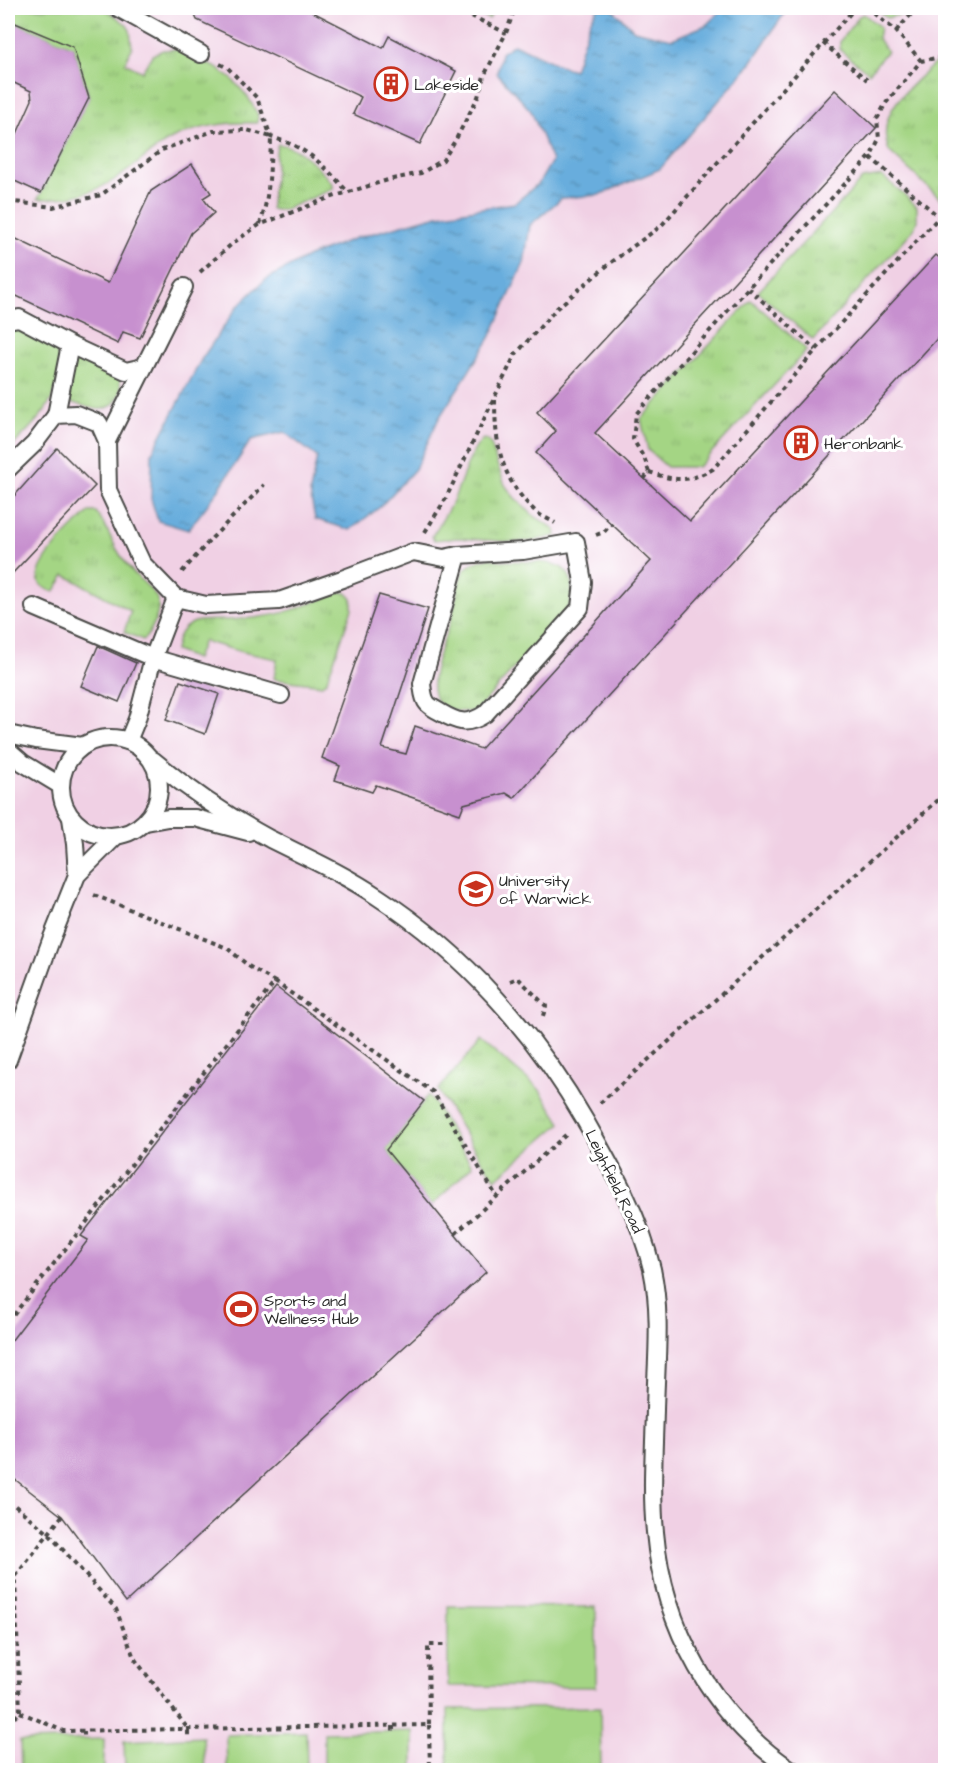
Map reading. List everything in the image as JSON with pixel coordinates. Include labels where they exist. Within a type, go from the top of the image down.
[{"type":"lane","points":[[118,8],[201,54]]},
{"type":"lane","points":[[107,441],[184,287]]},
{"type":"lane","points":[[8,320],[19,318],[126,371],[143,367]]},
{"type":"lane","points":[[8,469],[34,444],[56,415],[70,345]]},
{"type":"lane","points":[[56,415],[76,414],[99,423],[107,441],[108,490],[142,563],[172,593],[207,605],[279,601],[413,552],[444,558],[458,555],[523,551],[576,542],[583,582],[580,608],[485,714],[469,722],[452,719],[428,705],[423,695],[422,684],[458,555]]},
{"type":"lane","points":[[128,741],[137,719],[172,593]]},
{"type":"lane","points":[[34,607],[153,658],[281,695]]},
{"type":"lane","points":[[8,734],[83,746]]},
{"type":"lane","points":[[153,760],[159,776],[160,793],[155,808],[146,822],[132,832],[116,836],[99,836],[84,829],[71,818],[63,803],[61,786],[63,771],[71,757],[83,746],[97,739],[113,737],[142,748],[176,780],[206,801],[269,838]]},
{"type":"lane","points":[[8,750],[23,763],[61,786]]},
{"type":"lane","points":[[71,818],[75,881]]},
{"type":"lane","points":[[146,822],[168,818],[195,818],[269,838]]},
{"type":"lane","points":[[8,1060],[75,881],[116,836]]},
{"type":"lane","name":"Leighfield Road","points":[[269,838],[377,896],[433,937],[490,992],[537,1047],[584,1119],[631,1209],[642,1234],[652,1270],[657,1308],[655,1531],[660,1570],[669,1603],[683,1641],[724,1708],[756,1742],[792,1770]]},
{"type":"path","points":[[455,8],[506,33]]},
{"type":"path","points":[[184,287],[233,243],[259,225],[348,192],[421,173],[443,160],[478,97],[484,76],[506,33],[515,8]]},
{"type":"path","points":[[413,552],[445,500],[516,355],[557,308],[609,264],[661,226],[855,8]]},
{"type":"path","points":[[867,8],[896,31],[921,61]]},
{"type":"path","points":[[896,31],[917,8]]},
{"type":"path","points":[[823,43],[867,80]]},
{"type":"path","points":[[201,54],[228,68],[257,98],[271,137],[268,191],[265,210],[259,225]]},
{"type":"path","points":[[649,472],[633,439],[636,414],[748,288],[870,157],[879,139],[877,119],[886,103],[921,61],[945,56]]},
{"type":"path","points":[[8,199],[52,207],[101,195],[162,150],[213,131],[247,130],[289,142],[306,151],[348,192]]},
{"type":"path","points":[[870,157],[939,217],[945,217]]},
{"type":"path","points":[[649,472],[673,480],[697,478],[712,469],[816,350],[939,217]]},
{"type":"path","points":[[748,288],[816,350]]},
{"type":"path","points":[[495,400],[500,459],[513,486],[536,512],[557,523]]},
{"type":"path","points":[[644,479],[649,472]]},
{"type":"path","points":[[172,593],[212,538],[264,485]]},
{"type":"path","points":[[604,532],[611,524]]},
{"type":"path","points":[[455,1234],[945,793]]},
{"type":"path","points":[[75,881],[227,948],[250,967],[433,1092],[496,1197]]},
{"type":"path","points":[[8,1322],[275,982]]},
{"type":"path","points":[[8,1500],[48,1533],[116,1609],[134,1658],[188,1729],[188,1738]]},
{"type":"path","points":[[8,1724],[21,1712],[15,1577],[62,1516]]},
{"type":"path","points":[[430,1770],[428,1645],[448,1645]]},
{"type":"path","points":[[21,1712],[63,1731],[429,1725]]},
{"type":"path","points":[[393,1726],[393,1732]]},
{"type":"path","points":[[288,1727],[288,1733]]},
{"type":"path","points":[[84,1731],[84,1739]]},
{"type":"shaded area","name":"University of Warwick","points":[[8,8],[945,8],[945,1770],[8,1770]]},
{"type":"green space","points":[[8,8],[104,8],[126,24],[130,30],[132,48],[125,63],[142,72],[152,55],[163,50],[177,49],[215,67],[232,79],[248,97],[258,115],[257,123],[216,125],[186,133],[161,145],[127,171],[101,187],[71,196],[38,199],[89,97],[73,47],[8,20]]},
{"type":"green space","points":[[465,8],[495,8],[489,19]]},
{"type":"green space","points":[[876,8],[912,8],[905,15],[887,18]]},
{"type":"green space","points":[[864,14],[880,27],[878,39],[887,51],[869,73],[840,50],[840,41],[859,16]]},
{"type":"green space","points":[[935,63],[945,63],[945,203],[889,151],[886,137],[886,124],[897,102]]},
{"type":"green space","points":[[278,144],[301,153],[322,171],[333,184],[333,189],[283,210],[271,209]]},
{"type":"green space","points":[[882,176],[917,207],[917,221],[914,229],[813,340],[758,292],[862,179]]},
{"type":"green space","points":[[751,300],[807,350],[698,467],[667,467],[648,450],[641,419]]},
{"type":"green space","points":[[19,326],[52,344],[56,351],[59,368],[56,387],[45,410],[8,451],[8,327]]},
{"type":"green space","points":[[73,355],[118,375],[121,393],[112,405],[93,409],[65,402]]},
{"type":"green space","points":[[483,439],[488,440],[491,444],[505,485],[514,497],[534,516],[555,529],[556,536],[513,542],[458,538],[434,540],[432,536],[454,499],[467,466]]},
{"type":"green space","points":[[89,512],[96,512],[125,562],[156,596],[158,613],[143,640],[124,632],[131,611],[65,575],[54,592],[43,587],[39,581],[39,573],[49,554]]},
{"type":"green space","points":[[489,558],[557,565],[565,570],[570,578],[572,590],[569,607],[476,711],[454,711],[441,705],[434,695],[435,667],[462,574],[470,565]]},
{"type":"green space","points":[[340,592],[347,593],[352,599],[352,609],[327,680],[322,685],[274,679],[277,659],[203,641],[196,659],[175,651],[180,633],[195,622],[248,619],[281,613]]},
{"type":"green space","points":[[481,1040],[539,1089],[561,1123],[496,1179],[481,1160],[438,1090]]},
{"type":"green space","points":[[428,1095],[472,1166],[431,1206],[386,1150]]},
{"type":"green space","points":[[448,1606],[596,1607],[596,1687],[448,1686]]},
{"type":"green space","points":[[600,1707],[601,1770],[448,1770],[448,1709]]},
{"type":"green space","points":[[413,1731],[413,1770],[324,1770],[324,1733]]},
{"type":"green space","points":[[306,1732],[307,1770],[227,1770],[226,1735]]},
{"type":"green space","points":[[203,1737],[205,1770],[125,1770],[124,1741]]},
{"type":"green space","points":[[104,1739],[104,1770],[21,1770],[20,1741]]},
{"type":"water","points":[[598,8],[612,9],[634,30],[672,39],[706,25],[724,8],[788,8],[748,67],[660,169],[599,195],[562,198],[530,225],[524,263],[490,338],[439,418],[415,469],[380,507],[350,530],[315,519],[310,492],[317,457],[284,432],[251,440],[215,495],[188,530],[158,521],[151,499],[152,453],[201,360],[237,307],[265,280],[309,256],[356,238],[438,215],[515,203],[539,183],[552,161],[531,111],[497,73],[501,53],[514,44],[574,70],[590,21]]},
{"type":"building","name":"Lakeside","points":[[192,8],[305,8],[383,48],[389,36],[456,71],[420,144],[353,114],[361,97],[197,20]]},
{"type":"building","points":[[8,20],[73,47],[89,98],[41,193],[8,178],[8,154],[32,100],[31,91],[8,80]]},
{"type":"building","name":"Heronbank","points":[[835,90],[876,128],[595,433],[690,521],[936,255],[946,264],[946,329],[514,798],[506,793],[464,804],[460,814],[376,785],[372,792],[335,780],[340,766],[322,758],[379,595],[428,609],[382,748],[406,754],[415,726],[481,749],[651,561],[536,453],[556,431],[537,412]]},
{"type":"building","points":[[192,164],[211,193],[203,198],[214,213],[191,233],[140,338],[123,332],[118,344],[8,292],[8,235],[108,283],[151,191]]},
{"type":"building","points":[[57,448],[95,486],[8,578],[8,503]]},
{"type":"building","points":[[98,646],[136,663],[119,702],[81,686]]},
{"type":"building","points":[[180,681],[219,694],[205,734],[166,720]]},
{"type":"building","name":"Sports and Wellness Hub","points":[[276,987],[424,1101],[386,1150],[486,1272],[126,1602],[62,1516],[8,1474],[8,1345],[88,1240],[81,1236]]},
{"type":"place","name":"Lakeside","points":[[391,84]]},
{"type":"place","name":"Heronbank","points":[[801,443]]},
{"type":"place","name":"University of Warwick","points":[[476,889]]},
{"type":"place","name":"Sports and Wellness Hub","points":[[241,1309]]}]
